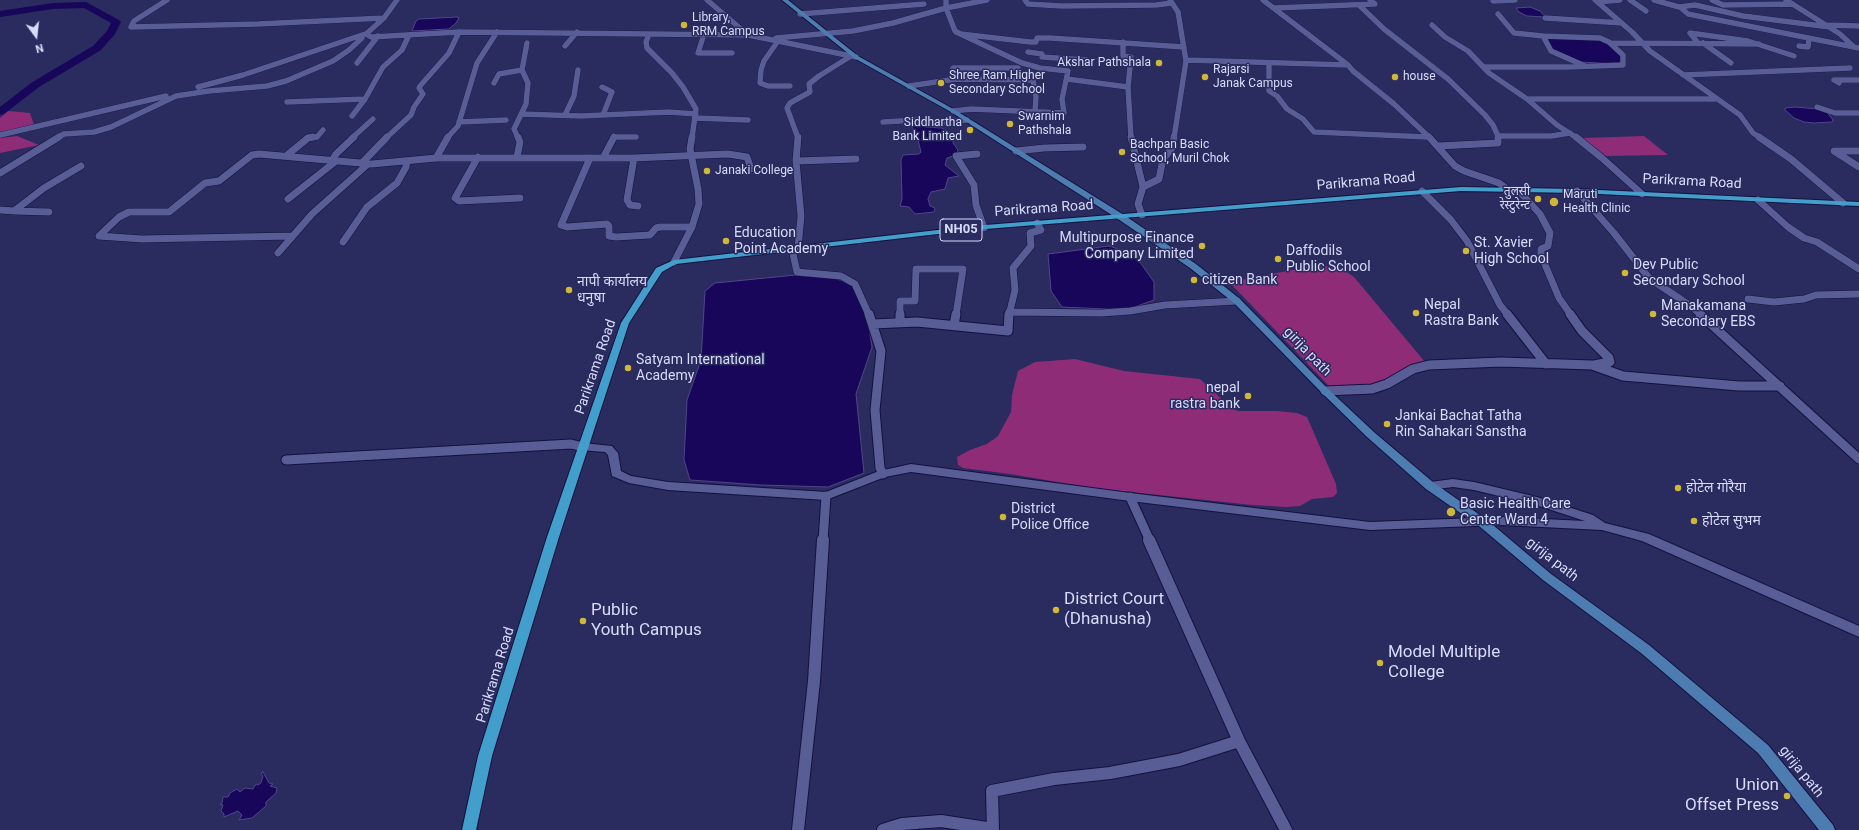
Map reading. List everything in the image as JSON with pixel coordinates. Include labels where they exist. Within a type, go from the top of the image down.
[{"type":"main road","name":"girija path","points":[[785,0],[800,14],[854,56],[953,111],[1140,229],[1193,266],[1237,301],[1325,391],[1371,435],[1430,486],[1483,523],[1547,577],[1645,648],[1763,749],[1828,830]]},
{"type":"main road","name":"Parikrama Road","points":[[469,830],[485,756],[553,537],[625,323],[659,270],[674,262],[984,228],[1422,191],[1577,191],[1859,204]]},
{"type":"street","points":[[167,0],[134,21],[131,27],[141,28],[328,22],[384,18]]},
{"type":"street","points":[[0,173],[64,134],[94,132],[107,129],[176,95],[267,86],[286,82],[333,61],[349,50],[367,36],[384,18],[397,0]]},
{"type":"street","points":[[707,0],[748,35]]},
{"type":"street","points":[[887,0],[892,6]]},
{"type":"street","points":[[946,0],[946,8],[956,32],[1016,60],[1040,68],[1068,71],[1062,99],[1064,113],[971,109],[953,111]]},
{"type":"street","points":[[771,39],[853,31],[893,23],[946,8],[987,0]]},
{"type":"street","points":[[1025,0],[1028,4],[1033,5],[1135,3],[1156,5],[1171,1],[1178,12],[1186,60],[1173,147],[1163,159],[1159,179],[1143,187]]},
{"type":"street","points":[[1263,0],[1348,65],[1353,71],[1394,104],[1428,136],[1458,168],[1494,180],[1507,190]]},
{"type":"street","points":[[1274,8],[1375,4],[1370,0]]},
{"type":"street","points":[[1493,1],[1515,0]]},
{"type":"street","points":[[1597,1],[1620,0]]},
{"type":"street","points":[[1630,0],[1646,11]]},
{"type":"street","points":[[1656,0],[1680,7],[1694,5],[1743,16],[1828,26],[1859,26]]},
{"type":"street","points":[[1712,0],[1723,6],[1739,4],[1793,4]]},
{"type":"street","points":[[1732,0],[1739,4]]},
{"type":"street","points":[[1786,0],[1828,26],[1856,48],[1859,53]]},
{"type":"street","points":[[1597,1],[1650,51],[1740,115],[1753,133],[1791,159],[1844,203]]},
{"type":"street","points":[[800,14],[924,4]]},
{"type":"street","points":[[1359,5],[1384,29],[1448,79],[1493,124],[1498,136],[1498,143],[1438,146]]},
{"type":"street","points":[[1680,7],[1688,14],[1856,48]]},
{"type":"street","points":[[1498,14],[1514,33],[1543,36],[1595,37],[1611,43],[1759,44]]},
{"type":"street","points":[[1545,18],[1622,23]]},
{"type":"street","points":[[1432,25],[1446,37],[1468,51],[1485,67],[1489,73],[1527,99],[1557,125],[1570,133],[1602,158],[1642,194]]},
{"type":"street","points":[[278,253],[312,214],[365,164],[404,120],[411,115],[414,106],[423,94],[419,88],[420,86],[449,53],[459,32]]},
{"type":"street","points":[[0,135],[176,95],[243,75],[349,39],[367,36],[459,32],[577,32],[748,35],[854,56]]},
{"type":"street","points":[[436,158],[446,140],[458,126],[477,63],[497,32]]},
{"type":"street","points":[[565,46],[577,32]]},
{"type":"street","points":[[956,32],[1030,42],[1036,42],[1037,38],[1050,38],[1184,47]]},
{"type":"street","points":[[1731,62],[1701,43],[1690,33],[1731,38],[1759,44],[1794,56]]},
{"type":"street","points":[[649,34],[646,42],[647,48],[672,72],[683,87],[693,102],[695,116],[690,141],[690,157],[698,189],[699,204],[692,227],[674,262]]},
{"type":"street","points":[[704,34],[697,52],[698,53],[732,52]]},
{"type":"street","points":[[352,116],[365,99],[383,67],[402,50],[409,35]]},
{"type":"street","points":[[357,63],[378,36]]},
{"type":"street","points":[[1543,36],[1548,48],[1551,51],[1585,66]]},
{"type":"street","points":[[1799,46],[1808,47],[1809,39]]},
{"type":"street","points":[[778,41],[764,61],[761,70],[760,83],[763,85],[790,86]]},
{"type":"street","points":[[1123,42],[1122,56],[1131,57],[1128,87],[1131,142],[1143,187],[1138,204],[1142,215]]},
{"type":"street","points":[[518,157],[520,142],[514,129],[526,104],[528,85],[522,70],[527,43]]},
{"type":"street","points":[[1485,67],[1624,64],[1623,55],[1611,43]]},
{"type":"street","points":[[1028,52],[1042,54],[1042,57],[1087,60]]},
{"type":"street","points":[[854,56],[819,76],[809,84],[811,90],[810,92],[788,106],[786,110],[798,136],[796,161],[801,216],[795,248],[797,272],[841,276],[856,284],[873,324],[881,351],[875,410],[880,468],[883,474]]},
{"type":"street","points":[[1040,68],[1044,57]]},
{"type":"street","points":[[1186,60],[1348,65]]},
{"type":"street","points":[[1269,63],[1268,88],[1288,109],[1303,119],[1314,132],[1403,137],[1428,136]]},
{"type":"street","points":[[958,79],[953,68],[1018,68]]},
{"type":"street","points":[[1007,68],[1008,79]]},
{"type":"street","points":[[1683,75],[1850,68]]},
{"type":"street","points":[[494,83],[499,74],[522,70]]},
{"type":"street","points":[[565,115],[574,96],[578,70]]},
{"type":"street","points":[[909,86],[958,79],[1033,80],[1036,97],[1035,111]]},
{"type":"street","points":[[1067,79],[1128,87]]},
{"type":"street","points":[[1839,83],[1834,80],[1859,80]]},
{"type":"street","points":[[602,87],[612,92],[603,115]]},
{"type":"street","points":[[287,102],[365,99]]},
{"type":"street","points":[[1527,99],[1717,99]]},
{"type":"street","points":[[1817,107],[1835,113],[1859,113]]},
{"type":"street","points":[[521,114],[603,115],[664,112],[748,120]]},
{"type":"street","points":[[288,199],[334,161],[336,154],[373,119]]},
{"type":"street","points":[[459,122],[506,120]]},
{"type":"street","points":[[883,122],[917,120],[924,124],[966,120]]},
{"type":"street","points":[[286,156],[308,138],[317,137],[323,130]]},
{"type":"street","points":[[1498,136],[1551,136],[1570,133]]},
{"type":"street","points":[[603,158],[614,137],[636,137]]},
{"type":"street","points":[[1016,151],[1044,148],[1083,148]]},
{"type":"street","points":[[1859,151],[1834,151],[1859,167]]},
{"type":"street","points":[[292,236],[164,238],[99,236],[119,217],[129,212],[170,212],[205,183],[219,181],[252,155],[259,154],[365,164],[436,158],[634,158],[690,157],[728,154],[744,155],[748,158],[751,169]]},
{"type":"street","points":[[977,154],[956,156],[974,185],[976,205],[984,228]]},
{"type":"street","points":[[478,158],[455,198],[459,201],[520,198]]},
{"type":"street","points":[[590,158],[561,225],[567,227],[607,224],[609,226],[609,236],[616,237],[650,235],[656,228],[660,227],[692,227]]},
{"type":"street","points":[[634,158],[627,200],[630,205],[638,206]]},
{"type":"street","points":[[796,161],[856,160]]},
{"type":"street","points":[[343,242],[367,206],[397,183],[406,167],[407,161]]},
{"type":"street","points":[[14,211],[65,174],[81,166]]},
{"type":"street","points":[[1325,391],[1372,389],[1386,384],[1413,369],[1428,365],[1501,362],[1592,365],[1610,362],[1609,358],[1582,331],[1559,298],[1541,255],[1541,249],[1548,246],[1550,233],[1540,214],[1518,190]]},
{"type":"street","points":[[1422,191],[1451,220],[1467,241],[1500,305],[1546,364]]},
{"type":"street","points":[[1577,191],[1614,233],[1649,278],[1692,307],[1859,459]]},
{"type":"street","points":[[1758,200],[1788,228],[1804,238],[1818,242],[1859,270]]},
{"type":"street","points":[[0,210],[49,212]]},
{"type":"street","points":[[873,324],[900,322],[954,325],[1008,331],[1009,312],[1015,290],[1013,268],[1031,246],[1030,233],[1040,230],[1037,224]]},
{"type":"street","points":[[900,322],[900,301],[914,301],[916,269],[963,269],[954,325]]},
{"type":"street","points":[[1748,299],[1774,302],[1804,299],[1816,295],[1859,294]]},
{"type":"street","points":[[1009,312],[1101,313],[1130,311],[1165,305],[1237,301]]},
{"type":"street","points":[[1592,365],[1623,376],[1739,386],[1780,386]]},
{"type":"street","points":[[286,460],[468,451],[571,444],[584,447],[608,449],[613,453],[616,474],[629,479],[668,486],[826,496],[883,474],[910,468],[1130,498],[1370,526],[1483,523],[1502,521],[1602,526],[1645,538],[1859,632]]},
{"type":"street","points":[[1430,486],[1452,483],[1474,486],[1537,501],[1582,515],[1602,526]]},
{"type":"street","points":[[798,830],[814,681],[826,496]]},
{"type":"street","points":[[1130,498],[1239,742],[1286,830]]},
{"type":"street","points":[[883,830],[902,824],[941,821],[992,829],[992,791],[1054,779],[1110,773],[1179,760],[1239,742]]},
{"type":"shaded area","points":[[1530,7],[1540,11],[1545,17],[1527,16],[1519,12],[1516,8]]},
{"type":"shaded area","points":[[459,18],[456,23],[449,29],[412,31],[416,21],[419,19]]},
{"type":"shaded area","points":[[1547,37],[1600,38],[1621,55],[1622,61],[1616,64],[1581,62],[1552,50]]},
{"type":"shaded area","points":[[1795,107],[1826,111],[1833,120],[1832,122],[1804,122],[1794,118],[1785,110],[1785,108]]},
{"type":"shaded area","points":[[8,111],[30,113],[34,125],[0,133],[0,118]]},
{"type":"shaded area","points":[[909,121],[918,121],[926,127],[942,128],[953,138],[953,143],[958,150],[956,155],[947,158],[945,165],[959,176],[948,178],[945,189],[931,192],[928,199],[930,206],[935,208],[934,212],[915,214],[909,207],[900,206],[902,199],[901,160],[903,155],[919,154],[921,152],[918,140],[912,137],[896,139],[895,135],[915,133]]},
{"type":"shaded area","points":[[17,136],[39,145],[0,153],[0,138]]},
{"type":"shaded area","points":[[1644,136],[1668,155],[1606,156],[1583,138]]},
{"type":"shaded area","points":[[1109,246],[1135,255],[1154,282],[1154,300],[1126,310],[1062,307],[1051,291],[1048,254]]},
{"type":"shaded area","points":[[1318,265],[1341,268],[1354,277],[1425,362],[1374,386],[1336,388],[1328,385],[1232,285],[1235,282],[1246,279]]},
{"type":"shaded area","points":[[796,275],[830,277],[853,284],[865,303],[872,347],[856,394],[864,473],[828,487],[761,485],[690,480],[684,460],[687,400],[701,360],[705,291],[715,283]]},
{"type":"shaded area","points":[[1075,359],[1124,371],[1200,379],[1231,408],[1238,411],[1277,411],[1297,413],[1307,417],[1336,484],[1337,493],[1333,497],[1312,499],[1300,506],[1286,507],[1252,505],[1093,488],[1010,474],[963,468],[958,465],[957,457],[970,450],[987,444],[998,436],[1011,412],[1012,395],[1018,371],[1035,362]]},
{"type":"shaded area","points":[[263,772],[269,783],[273,784],[270,786],[277,788],[276,793],[266,802],[266,806],[252,818],[239,820],[242,815],[238,811],[224,817],[224,814],[221,811],[223,805],[220,804],[222,803],[223,797],[228,797],[230,793],[237,789],[240,792],[245,788],[253,789],[256,784],[258,785],[261,783],[263,776],[261,773]]},
{"type":"waterway","points":[[0,14],[53,6],[86,5],[116,22],[112,32],[97,48],[35,85],[0,112]]},
{"type":"place","name":"Library, RRM Campus","points":[[684,25]]},
{"type":"place","name":"Akshar Pathshala","points":[[1159,63]]},
{"type":"place","name":"Rajarsi Janak Campus","points":[[1205,77]]},
{"type":"place","name":"house","points":[[1395,77]]},
{"type":"place","name":"Shree Ram Higher Secondary School","points":[[941,83]]},
{"type":"place","name":"Swarnim Pathshala","points":[[1010,124]]},
{"type":"place","name":"Siddhartha Bank Limited","points":[[970,130]]},
{"type":"place","name":"Bachpan Basic School, Muril Chok","points":[[1122,152]]},
{"type":"place","name":"Janaki College","points":[[707,171]]},
{"type":"place","name":"तुलसी रेस्टुरेन्ट","points":[[1538,199]]},
{"type":"place","name":"Maruti Health Clinic","points":[[1554,202]]},
{"type":"place","name":"Education Point Academy","points":[[726,241]]},
{"type":"place","name":"Multipurpose Finance Company Limited","points":[[1202,246]]},
{"type":"place","name":"St. Xavier High School","points":[[1466,251]]},
{"type":"place","name":"Daffodils Public School","points":[[1278,259]]},
{"type":"place","name":"Dev Public Secondary School","points":[[1625,273]]},
{"type":"place","name":"citizen Bank","points":[[1194,280]]},
{"type":"place","name":"नापी कार्यालय धनुषा","points":[[569,290]]},
{"type":"place","name":"Nepal Rastra Bank","points":[[1416,313]]},
{"type":"place","name":"Manakamana Secondary EBS","points":[[1653,314]]},
{"type":"place","name":"Satyam International Academy","points":[[628,368]]},
{"type":"place","name":"nepal rastra bank","points":[[1248,396]]},
{"type":"place","name":"Jankai Bachat Tatha Rin Sahakari Sanstha","points":[[1387,424]]},
{"type":"place","name":"होटेल गोरैया","points":[[1678,488]]},
{"type":"place","name":"Basic Health Care Center Ward 4","points":[[1451,512]]},
{"type":"place","name":"District Police Office","points":[[1003,517]]},
{"type":"place","name":"होटेल सुभम","points":[[1694,521]]},
{"type":"place","name":"District Court (Dhanusha)","points":[[1056,610]]},
{"type":"place","name":"Public Youth Campus","points":[[583,621]]},
{"type":"place","name":"Model Multiple College","points":[[1380,663]]},
{"type":"place","name":"Union Offset Press","points":[[1787,796]]}]
